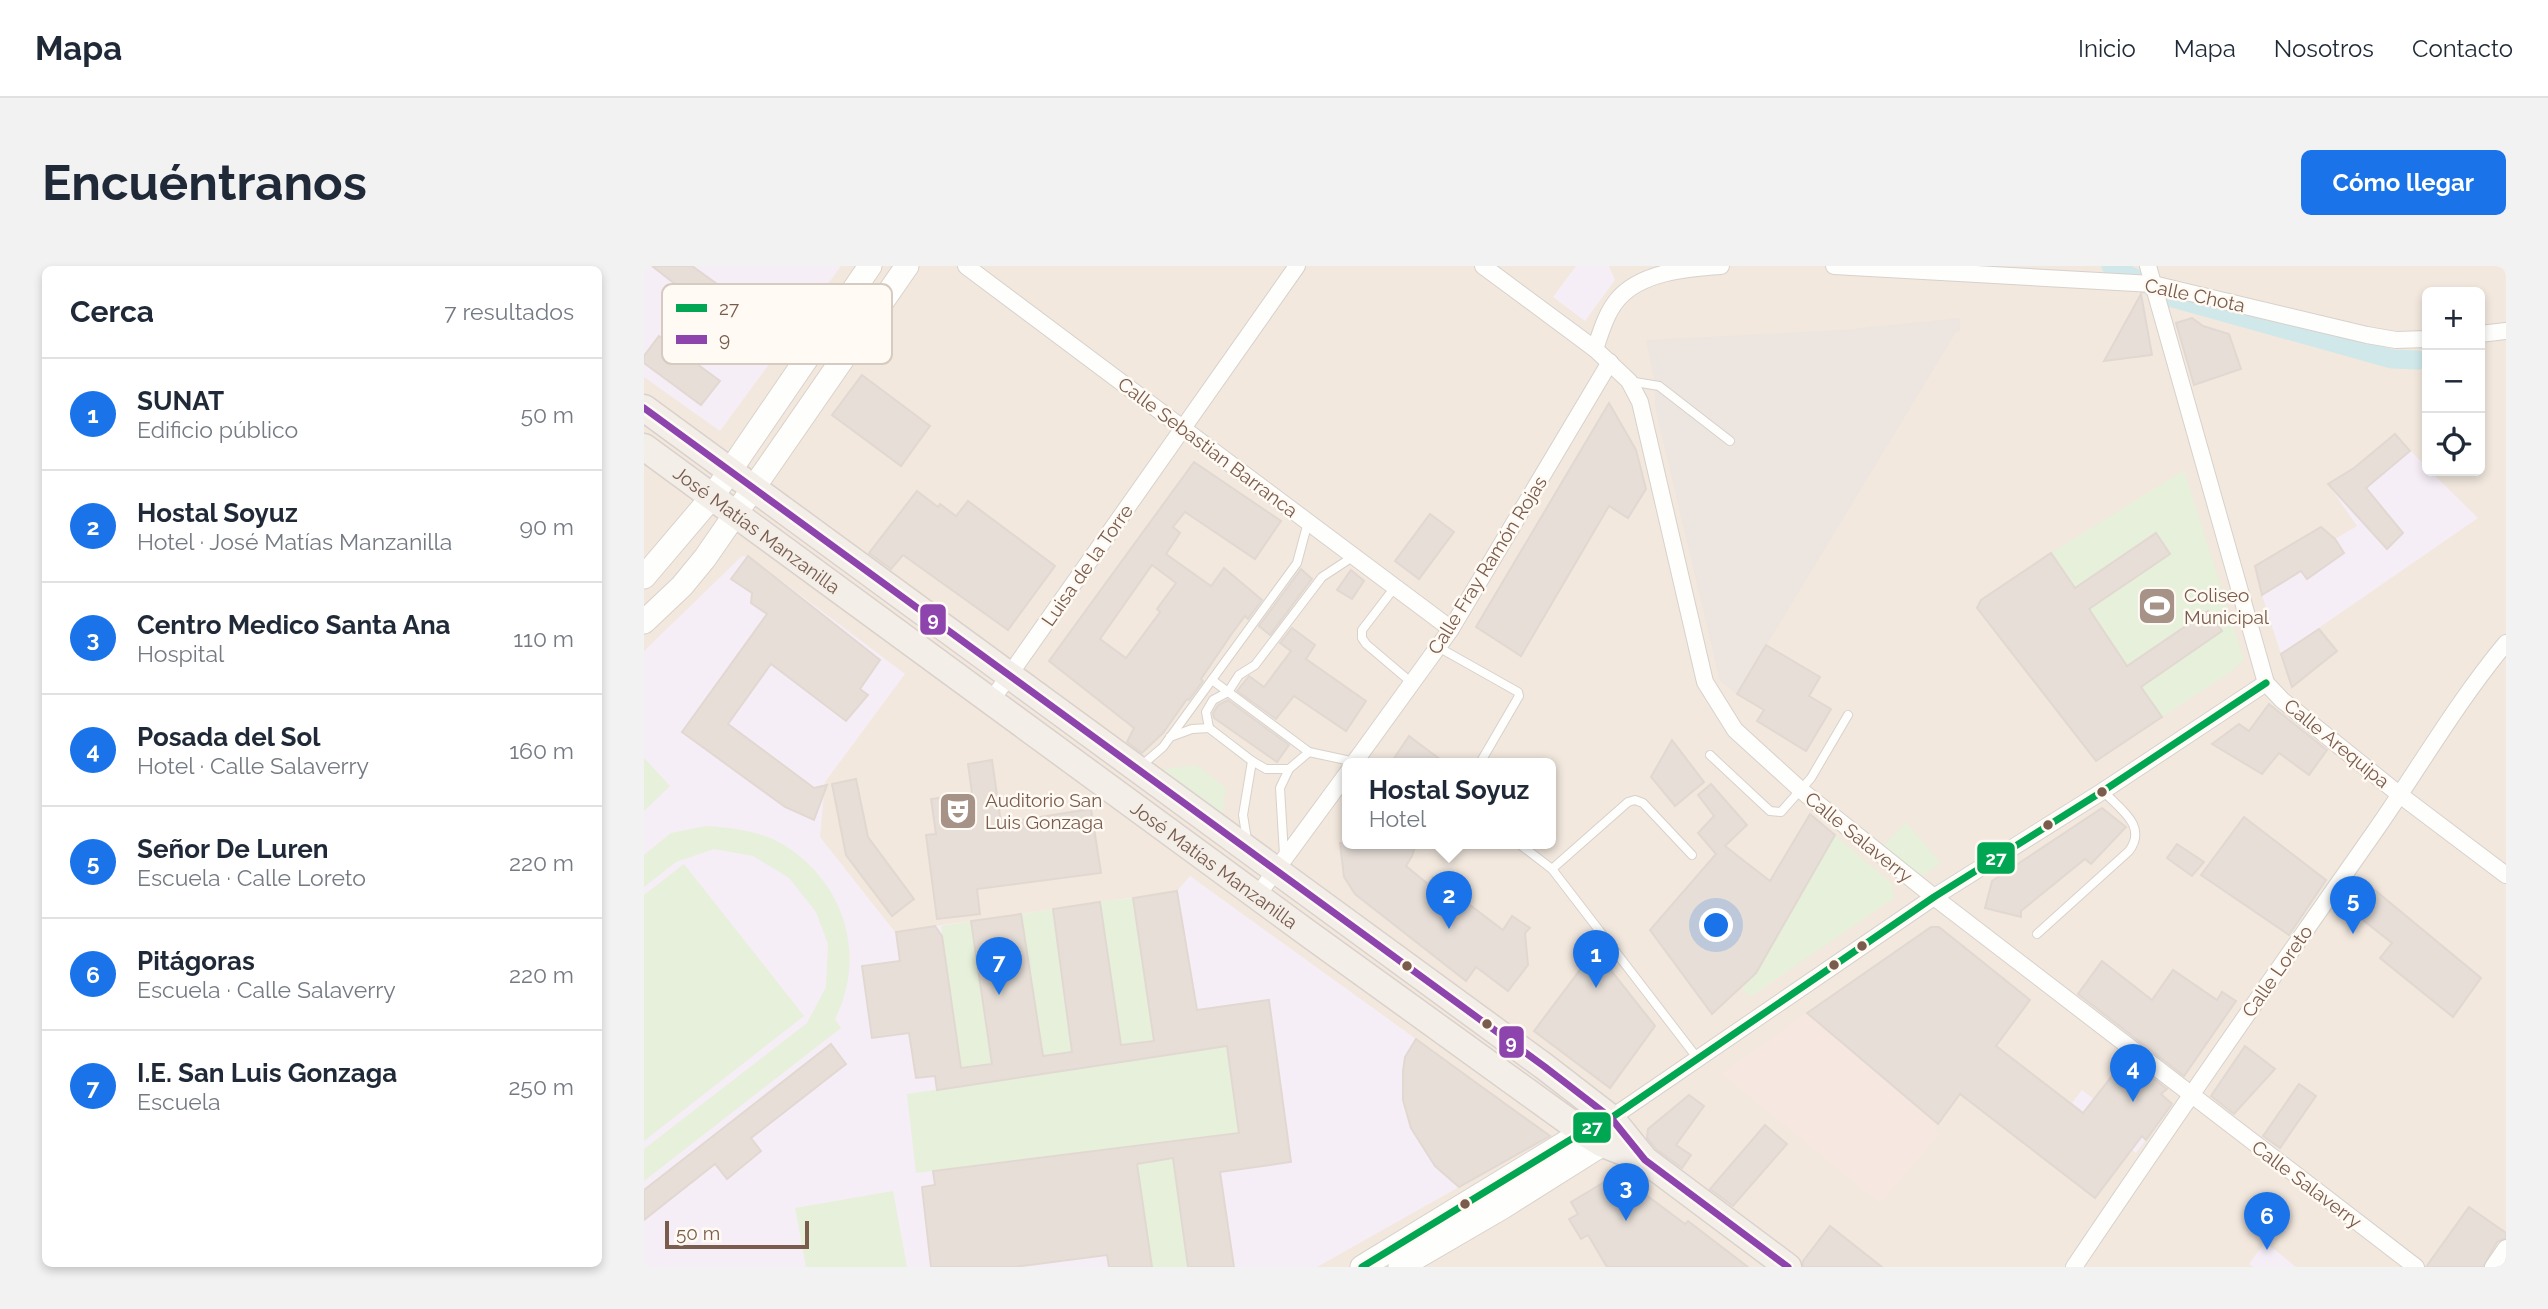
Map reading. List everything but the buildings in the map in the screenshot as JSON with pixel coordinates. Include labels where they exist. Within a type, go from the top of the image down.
[{"type":"main road","points":[[858,284],[870,266]]},
{"type":"main road","points":[[892,287],[906,266]]},
{"type":"main road","points":[[644,577],[712,497],[803,364]]},
{"type":"main road","points":[[644,622],[682,586],[736,515],[839,364]]},
{"type":"main road","name":"José Matías Manzanilla","points":[[644,408],[1249,850],[1280,865],[1611,1118],[1645,1160]]},
{"type":"main road","name":"José Matías Manzanilla","points":[[644,447],[1257,896],[1593,1138],[1645,1160]]},
{"type":"main road","points":[[1362,1267],[1593,1138]]},
{"type":"main road","points":[[1400,1267],[1503,1208],[1593,1138]]},
{"type":"main road","points":[[1645,1160],[1788,1267]]},
{"type":"street","name":"Calle Sebastian Barranca","points":[[966,266],[1451,629]]},
{"type":"street","name":"Luisa de la Torre","points":[[991,701],[1297,266]]},
{"type":"street","points":[[1595,349],[1606,318],[1618,299],[1629,289],[1661,275],[1721,266]]},
{"type":"street","name":"Calle Chota","points":[[1834,266],[2153,284],[2367,335],[2396,340],[2422,339]]},
{"type":"street","name":"Calle Arequipa","points":[[2148,266],[2266,683],[2282,700],[2400,795],[2506,875]]},
{"type":"street","points":[[2153,284],[2163,266]]},
{"type":"street","name":"Calle Salaverry","points":[[1491,268],[1595,349],[1629,381],[1640,402],[1705,682],[1735,730],[1802,790],[1934,897],[2416,1267]]},
{"type":"street","points":[[2485,333],[2506,331]]},
{"type":"street","name":"Calle Fray Ramón Rojas","points":[[1357,758],[1451,629],[1610,362]]},
{"type":"street","name":"Calle Loreto","points":[[2074,1267],[2189,1095],[2400,795],[2459,703],[2506,643]]},
{"type":"street","points":[[1593,1138],[1611,1118],[1934,897],[2266,683]]},
{"type":"street","name":"Calle Fray Ramón Rojas","points":[[1257,896],[1342,779]]},
{"type":"street","points":[[1593,1138],[1611,1118]]},
{"type":"street","points":[[2493,1267],[2506,1248]]},
{"type":"lane","points":[[1629,381],[1659,386],[1730,441]]},
{"type":"lane","points":[[1132,765],[1137,768],[1151,759],[1170,737],[1297,564],[1308,522]]},
{"type":"lane","points":[[1209,728],[1206,712],[1213,700],[1228,692],[1238,675],[1255,666],[1322,577],[1354,556]]},
{"type":"lane","points":[[1395,587],[1362,631],[1362,638],[1412,683]]},
{"type":"lane","points":[[1438,647],[1518,692],[1483,758]]},
{"type":"lane","points":[[1212,680],[1309,752],[1342,762]]},
{"type":"lane","points":[[1710,755],[1770,811],[1776,813],[1802,790],[1848,715]]},
{"type":"lane","points":[[1170,737],[1192,729],[1209,728],[1266,769],[1290,769]]},
{"type":"lane","points":[[1280,865],[1280,789],[1290,769],[1309,752]]},
{"type":"lane","points":[[1249,850],[1243,816],[1252,761]]},
{"type":"lane","points":[[2037,934],[2129,851],[2136,841],[2133,822],[2103,790]]},
{"type":"lane","points":[[1552,869],[1628,802],[1635,800],[1643,803],[1692,855]]},
{"type":"lane","points":[[1526,849],[1552,869],[1698,1059]]},
{"type":"shaded area","points":[[644,266],[2506,266],[2506,1267],[644,1267]]},
{"type":"shaded area","points":[[644,266],[841,266],[828,284],[662,284],[662,364],[769,364],[720,431],[644,377]]},
{"type":"shaded area","points":[[1576,266],[1609,266],[1615,280],[1585,321],[1553,297]]},
{"type":"shaded area","points":[[1960,318],[1960,331],[1956,332],[1737,694],[1720,681],[1655,407],[1655,383],[1646,340],[1841,330]]},
{"type":"shaded area","points":[[2395,434],[2422,463],[2422,476],[2435,476],[2478,518],[2281,654],[2262,595],[2301,571],[2307,579],[2343,553],[2335,539],[2357,526],[2328,484],[2354,468]]},
{"type":"shaded area","points":[[742,556],[750,557],[905,674],[825,782],[820,837],[895,932],[1177,891],[1190,876],[1416,1039],[1405,1057],[1403,1071],[1403,1100],[1411,1128],[1435,1166],[1459,1187],[1317,1267],[644,1267],[644,651]]},
{"type":"shaded area","points":[[1807,1013],[1938,1124],[1934,1129],[1939,1134],[1880,1203],[1722,1074]]},
{"type":"shaded area","points":[[2082,1090],[2146,1140],[2136,1153],[2072,1103]]},
{"type":"shaded area","points":[[2265,1242],[2296,1267],[2253,1267],[2249,1264]]},
{"type":"green space","name":"Coliseo Municipal","points":[[2184,470],[2244,660],[2229,673],[2162,717],[2051,553]]},
{"type":"green space","points":[[644,758],[670,786],[644,811]]},
{"type":"green space","points":[[1197,765],[1226,788],[1222,817],[1158,770]]},
{"type":"green space","points":[[1906,822],[1941,863],[1921,877],[1880,849]]},
{"type":"green space","points":[[706,826],[746,831],[775,840],[805,861],[822,879],[835,900],[849,946],[849,971],[835,1019],[841,1028],[644,1181],[644,1149],[807,1023],[826,987],[828,944],[816,912],[789,878],[753,856],[714,849],[676,862],[644,887],[644,855],[671,833]]},
{"type":"green space","points":[[1835,835],[1892,884],[1894,898],[1750,997],[1741,987],[1756,973]]},
{"type":"green space","points":[[684,864],[804,1016],[644,1141],[644,895]]},
{"type":"green space","points":[[1133,898],[1154,1041],[1121,1045],[1100,902]]},
{"type":"green space","points":[[1053,909],[1072,1052],[1043,1056],[1021,914]]},
{"type":"green space","points":[[971,921],[992,1064],[961,1068],[941,926]]},
{"type":"green space","points":[[1227,1046],[1239,1133],[916,1173],[907,1094]]},
{"type":"green space","points":[[1173,1158],[1188,1267],[1152,1267],[1137,1164]]},
{"type":"green space","points":[[893,1191],[907,1267],[806,1267],[795,1208]]},
{"type":"waterway","points":[[2111,266],[2173,298],[2392,359],[2418,360]]},
{"type":"transit line","name":"9","points":[[644,408],[1545,1067],[1611,1118],[1645,1160],[1788,1267]]},
{"type":"transit line","name":"27","points":[[1362,1267],[1583,1132],[1611,1118],[1934,897],[2103,791],[2266,683]]},
{"type":"place","name":"Coliseo Municipal","points":[[2157,606]]},
{"type":"place","name":"Auditorio San Luis Gonzaga","points":[[958,811]]},
{"type":"place","name":"Hostal Soyuz","points":[[1449,929]]},
{"type":"place","name":"Señor De Luren","points":[[2353,934]]},
{"type":"place","name":"SUNAT","points":[[1596,988]]},
{"type":"place","name":"I.E. San Luis Gonzaga","points":[[999,995]]},
{"type":"place","name":"Posada del Sol","points":[[2133,1102]]},
{"type":"place","name":"Centro Medico Santa Ana","points":[[1626,1221]]},
{"type":"place","name":"Pitágoras","points":[[2267,1250]]}]
